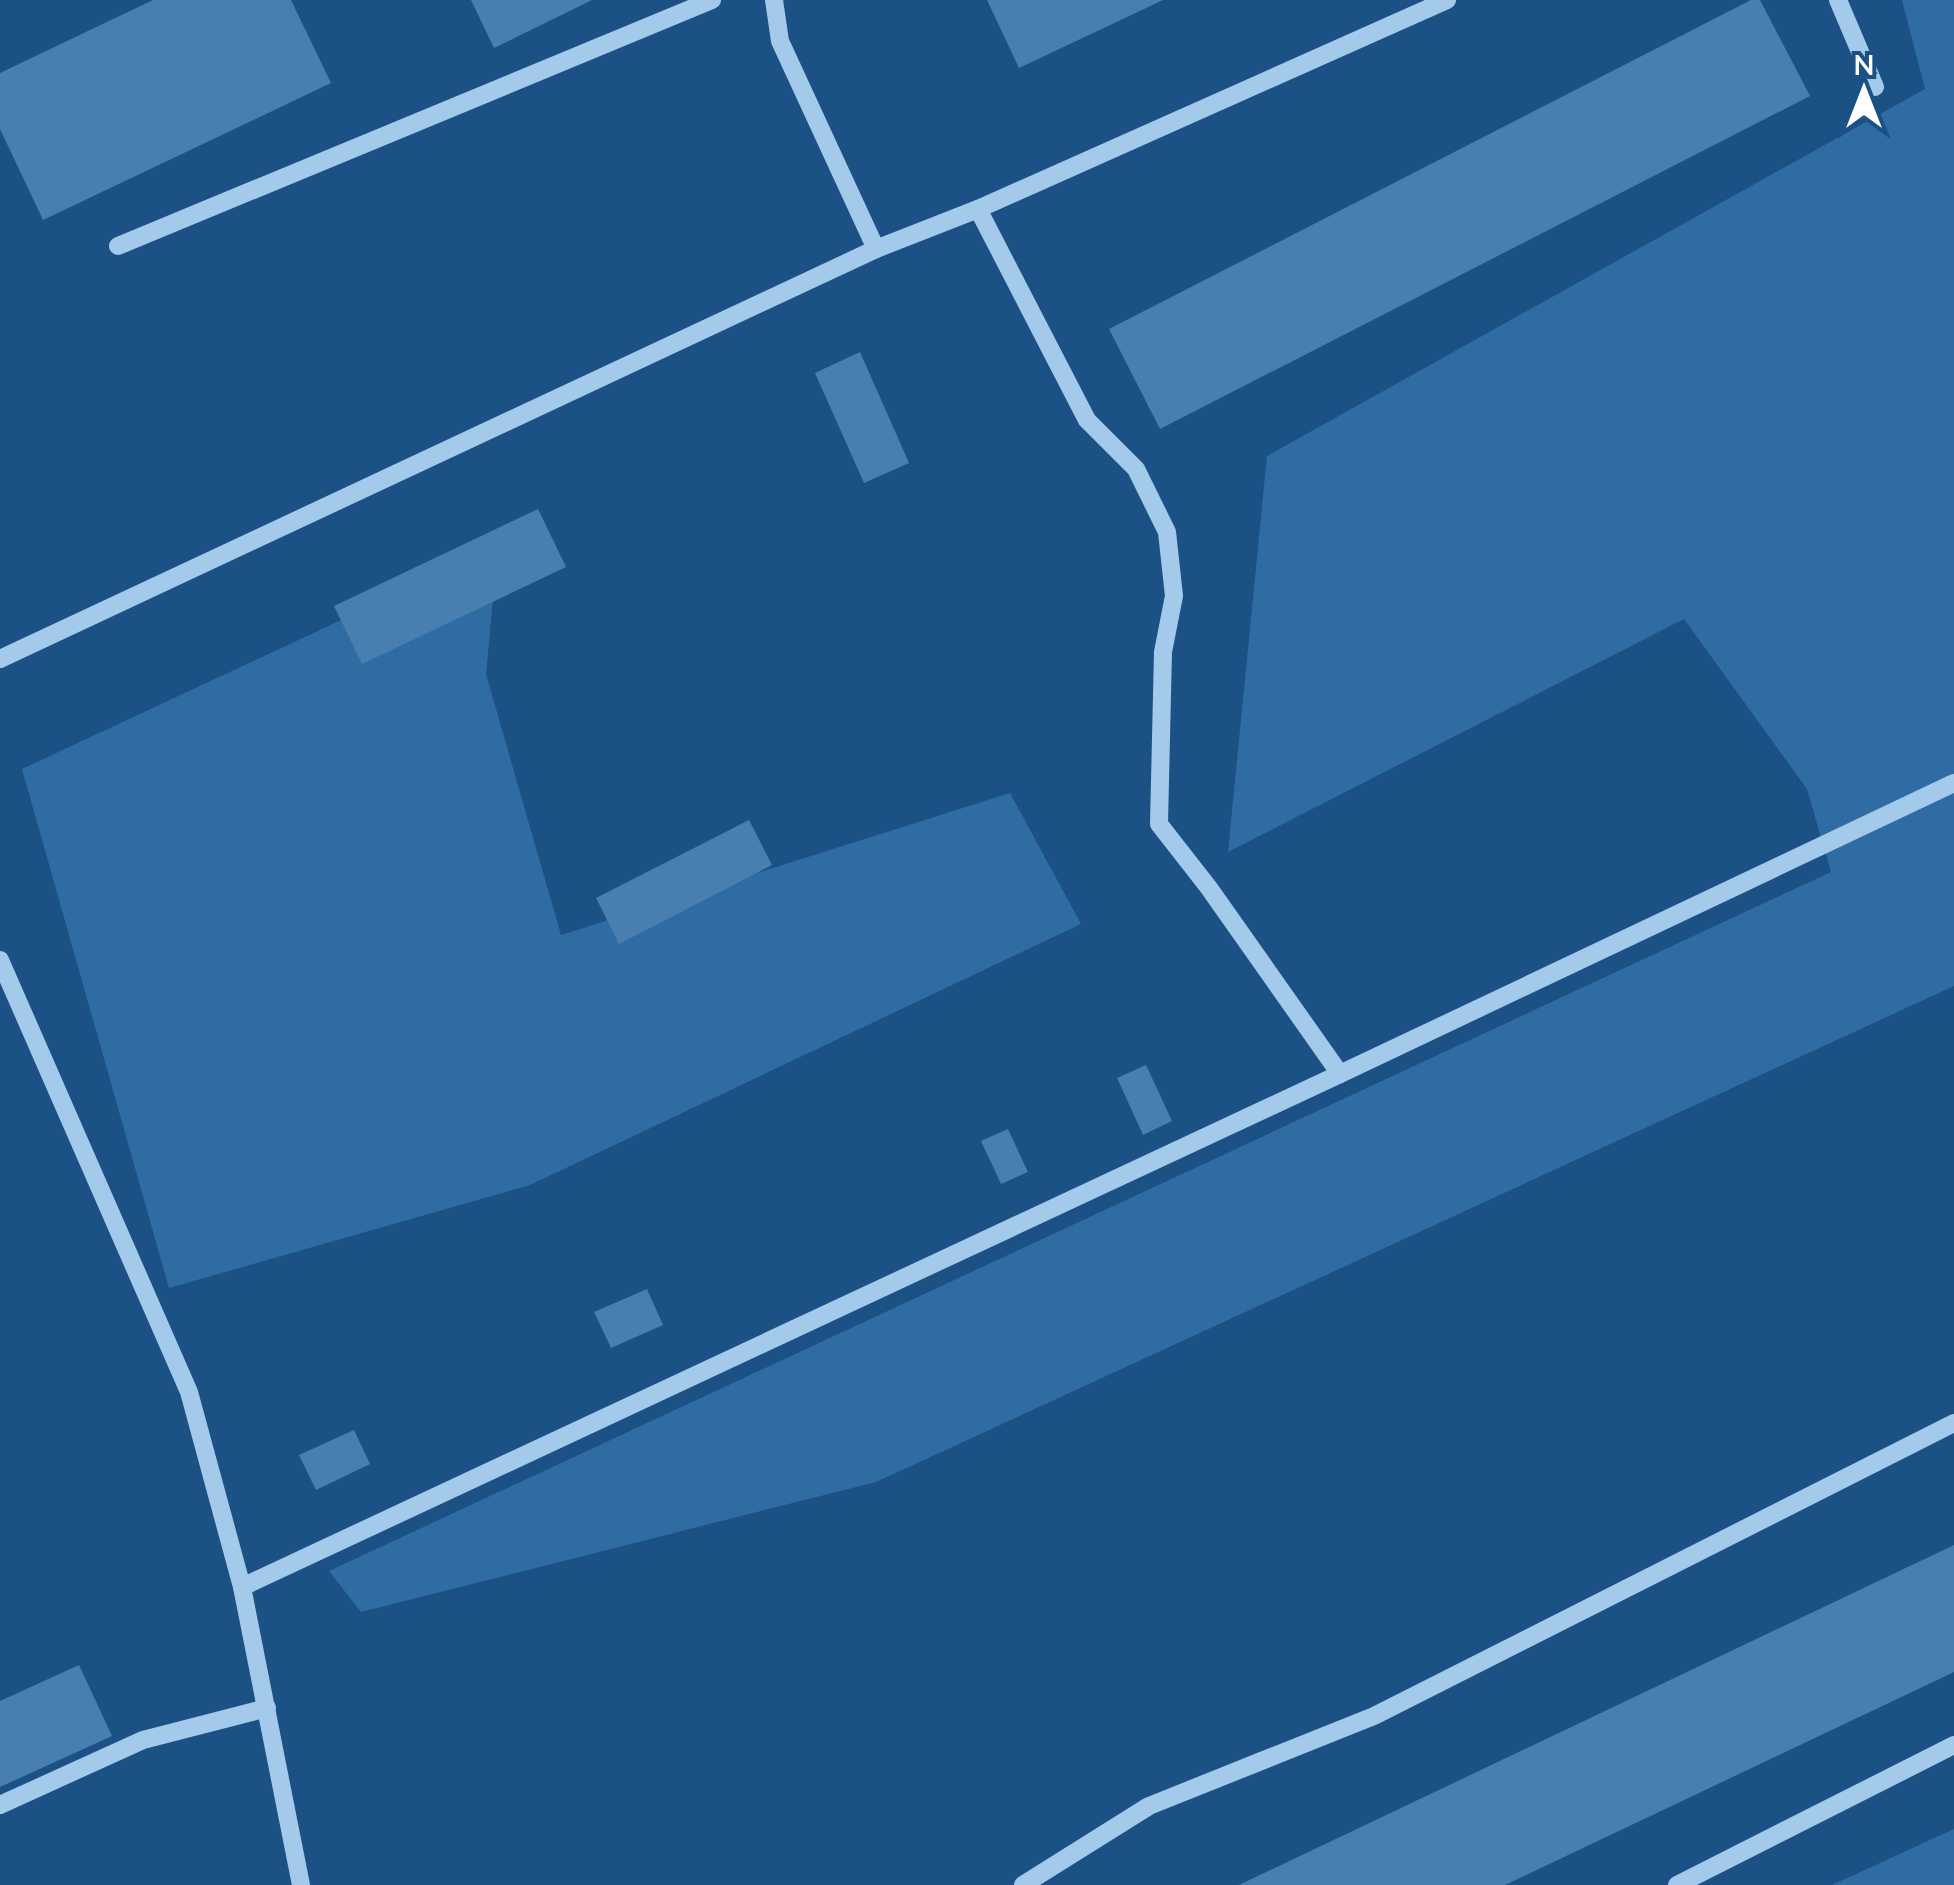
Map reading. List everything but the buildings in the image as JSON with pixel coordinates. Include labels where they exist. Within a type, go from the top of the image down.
[{"type":"lane","points":[[118,246],[712,0]]},
{"type":"lane","points":[[774,0],[780,41],[876,250]]},
{"type":"lane","points":[[0,658],[876,250],[978,209],[1447,0]]},
{"type":"lane","points":[[1838,0],[1875,87]]},
{"type":"lane","points":[[978,209],[1087,420],[1136,469],[1167,532],[1174,596],[1163,652],[1158,824],[1209,888],[1340,1074]]},
{"type":"lane","points":[[242,1587],[1954,784]]},
{"type":"lane","points":[[0,960],[189,1392],[242,1587],[301,1885]]},
{"type":"lane","points":[[1023,1885],[1149,1806],[1374,1716],[1954,1423]]},
{"type":"lane","points":[[0,1805],[143,1740],[267,1708]]},
{"type":"lane","points":[[1677,1885],[1954,1745]]},
{"type":"shaded area","points":[[1902,0],[1954,0],[1954,986],[876,1482],[361,1612],[329,1571],[1831,872],[1807,789],[1684,619],[1228,852],[1267,456],[1925,89]]},
{"type":"shaded area","points":[[498,547],[486,674],[561,935],[1010,793],[1081,924],[530,1185],[169,1288],[22,769]]},
{"type":"shaded area","points":[[1954,1829],[1954,1885],[1832,1885]]}]
